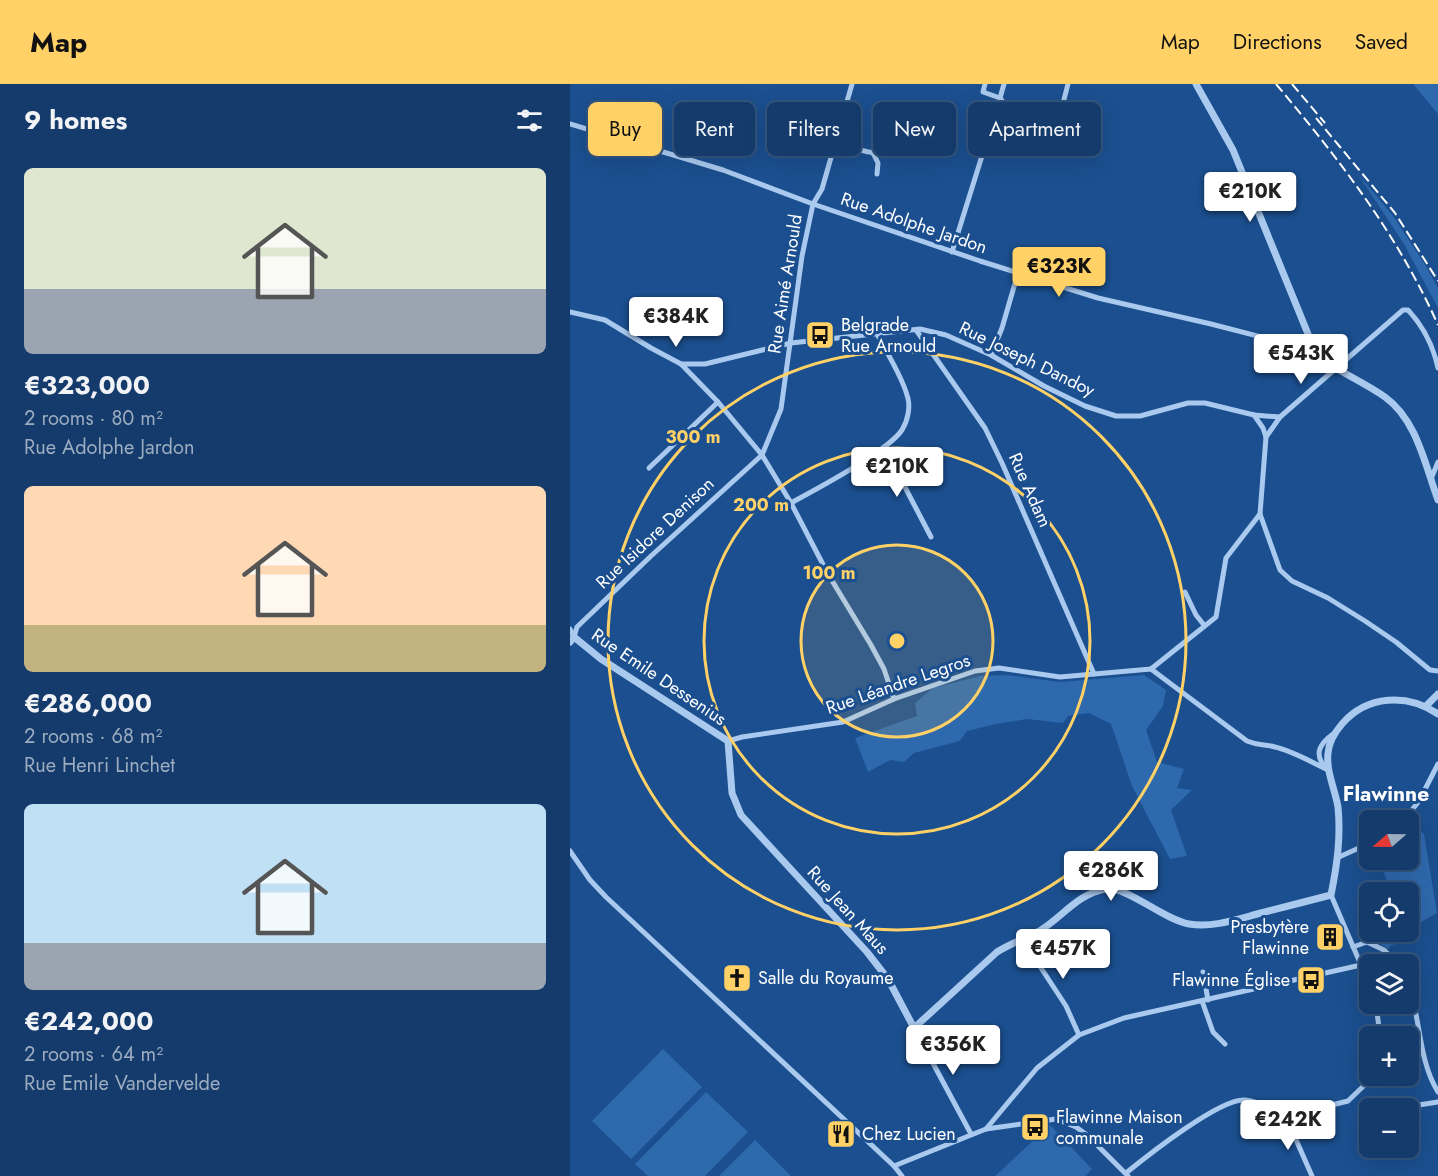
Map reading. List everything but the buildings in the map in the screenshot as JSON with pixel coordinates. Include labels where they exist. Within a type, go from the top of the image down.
[{"type":"street","name":"Rue Aimé Arnould","points":[[847,102],[852,84]]},
{"type":"street","points":[[985,84],[983,92],[1002,100],[1060,115],[1068,84]]},
{"type":"street","points":[[952,252],[986,143],[994,130],[1004,84]]},
{"type":"street","points":[[1196,84],[1233,150],[1317,356],[1336,370],[1385,397],[1401,412],[1411,427],[1438,500]]},
{"type":"street","name":"Rue Adolphe Jardon","points":[[570,124],[723,170],[952,252],[1098,298],[1211,324],[1300,348],[1317,356]]},
{"type":"street","points":[[861,149],[873,153]]},
{"type":"street","name":"Rue Aimé Arnould","points":[[762,455],[781,409],[792,343],[802,256],[813,204],[822,189],[832,156]]},
{"type":"street","points":[[874,156],[878,163],[877,174]]},
{"type":"street","points":[[991,355],[1002,328],[1018,273]]},
{"type":"street","points":[[1266,437],[1280,417],[1403,310],[1408,309],[1418,320],[1433,346],[1438,368]]},
{"type":"street","points":[[570,312],[605,320],[681,364],[718,402],[762,455],[791,503],[828,574],[880,661],[894,699]]},
{"type":"street","name":"Rue Joseph Dandoy","points":[[681,364],[705,364],[792,343],[876,332],[916,330],[946,335],[991,355],[1085,406],[1116,416],[1140,416],[1188,403],[1206,403],[1254,415],[1280,417]]},
{"type":"street","name":"Rue Adam","points":[[916,330],[985,428],[1094,674]]},
{"type":"street","points":[[791,503],[884,447],[900,432],[907,420],[909,407],[907,395],[876,332]]},
{"type":"street","points":[[649,468],[718,402]]},
{"type":"street","points":[[1254,415],[1266,437],[1260,514],[1280,570],[1292,581],[1328,598],[1396,642],[1430,670],[1438,671]]},
{"type":"street","points":[[884,447],[931,537]]},
{"type":"street","name":"Rue Isidore Denison","points":[[572,640],[577,627],[762,455]]},
{"type":"street","points":[[1431,479],[1438,462]]},
{"type":"street","points":[[1260,514],[1226,558],[1216,617],[1151,669],[1247,741],[1260,746],[1274,746],[1328,770]]},
{"type":"street","points":[[1185,592],[1204,626]]},
{"type":"street","points":[[570,629],[572,640]]},
{"type":"street","name":"Rue Emile Dessenius","points":[[572,640],[728,741]]},
{"type":"street","name":"Rue Léandre Legros","points":[[728,741],[843,722],[894,699],[975,671],[999,669],[1060,678],[1151,669]]},
{"type":"street","points":[[1426,706],[1438,694]]},
{"type":"street","points":[[1359,962],[1331,895],[1339,857],[1340,832],[1335,789],[1328,770],[1328,751],[1335,732],[1350,715],[1367,705],[1384,700],[1404,701],[1426,706],[1438,714]]},
{"type":"street","name":"Rue Jean Maus","points":[[728,741],[732,793],[741,815],[867,952],[888,980],[971,1134]]},
{"type":"street","points":[[1412,810],[1438,764]]},
{"type":"street","points":[[1339,857],[1359,848]]},
{"type":"street","points":[[570,851],[590,880],[606,897],[902,1176]]},
{"type":"street","points":[[914,1028],[997,952],[1042,929],[1092,892],[1106,889],[1127,894],[1177,921],[1199,925],[1225,923],[1331,895]]},
{"type":"street","points":[[1022,939],[1066,1006],[1079,1035]]},
{"type":"street","points":[[1353,947],[1367,942],[1388,954]]},
{"type":"street","points":[[986,1129],[1037,1068],[1079,1035],[1124,1018],[1359,964]]},
{"type":"street","points":[[1203,972],[1205,1001],[1214,1032],[1225,1044]]},
{"type":"street","points":[[1416,1014],[1430,1079],[1438,1092]]},
{"type":"street","points":[[894,1166],[986,1129],[1056,1119],[1076,1127],[1088,1136],[1127,1174],[1206,1116],[1242,1099],[1256,1102],[1274,1112],[1288,1116],[1348,1101],[1364,1086]]},
{"type":"street","points":[[1419,1105],[1438,1102]]},
{"type":"street","points":[[1288,1116],[1312,1176]]},
{"type":"shaded area","points":[[1413,84],[1438,84],[1438,114]]},
{"type":"shaded area","points":[[1358,174],[1393,216],[1424,263],[1438,288],[1438,308],[1404,244]]},
{"type":"shaded area","points":[[1006,675],[1060,682],[1144,675],[1166,690],[1163,706],[1146,730],[1157,762],[1184,769],[1177,788],[1192,790],[1171,810],[1187,856],[1170,859],[1132,786],[1111,724],[1089,713],[1068,716],[1063,723],[1027,719],[967,731],[960,741],[914,753],[904,762],[890,760],[868,772],[855,738],[917,716],[915,703],[933,688],[980,676]]},
{"type":"shaded area","points":[[1419,829],[1424,834],[1437,913],[1419,923],[1419,882],[1387,882],[1383,870],[1419,870]]},
{"type":"shaded area","points":[[1378,942],[1402,942],[1391,945],[1388,949]]},
{"type":"shaded area","points":[[663,1049],[702,1087],[631,1159],[592,1121]]},
{"type":"shaded area","points":[[706,1092],[748,1132],[705,1176],[648,1176],[635,1164]]},
{"type":"shaded area","points":[[1050,1125],[1092,1169],[1085,1176],[995,1176]]},
{"type":"shaded area","points":[[755,1140],[791,1176],[719,1176]]},
{"type":"railway","points":[[1276,84],[1366,199],[1405,260],[1438,325]]},
{"type":"railway","points":[[1292,84],[1325,123]]},
{"type":"railway","points":[[1316,118],[1395,213],[1438,281]]},
{"type":"place","name":"Belgrade Rue Arnould","points":[[820,335]]},
{"type":"place","name":"Presbytère Flawinne","points":[[1330,937]]},
{"type":"place","name":"Salle du Royaume","points":[[737,978]]},
{"type":"place","name":"Flawinne Église","points":[[1311,980]]},
{"type":"place","name":"Flawinne Maison communale","points":[[1035,1127]]},
{"type":"place","name":"Chez Lucien","points":[[841,1134]]},
{"type":"district","name":"Flawinne","points":[[1386,794]]}]
